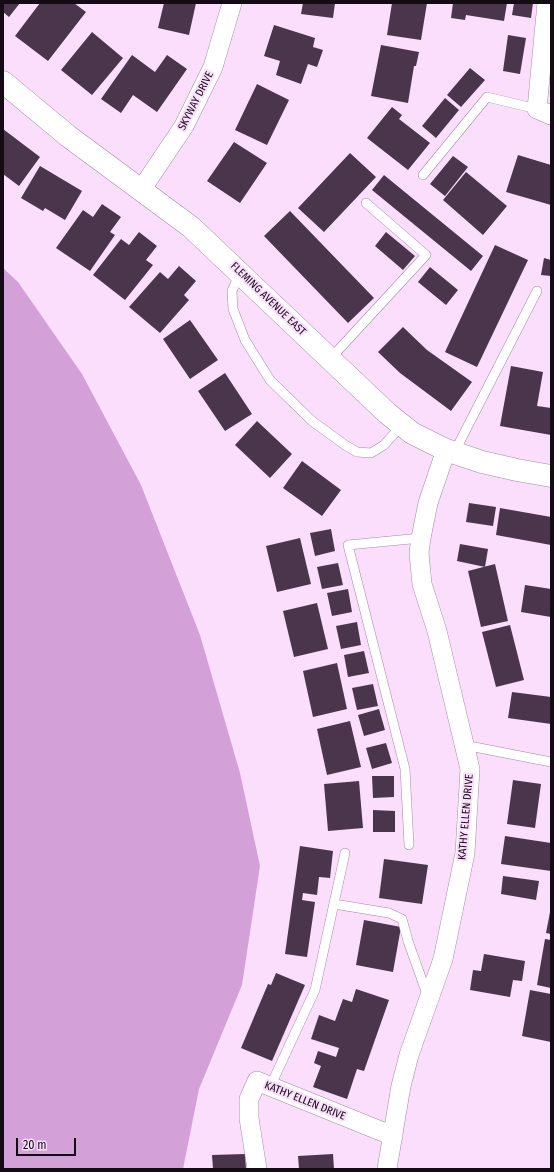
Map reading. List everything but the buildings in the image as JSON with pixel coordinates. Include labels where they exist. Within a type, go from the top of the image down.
[{"type":"street","name":"SKYWAY DRIVE","points":[[141,190],[184,126],[213,68],[232,3]]},
{"type":"street","points":[[544,112],[547,3]]},
{"type":"street","name":"FLEMING AVENUE EAST","points":[[3,82],[68,136],[191,227],[387,413],[412,433],[450,452],[489,464],[551,476]]},
{"type":"street","name":"KATHY ELLEN DRIVE","points":[[387,1169],[401,1086],[409,1055],[444,959],[464,852],[470,769],[437,631],[422,584],[419,553],[420,538],[428,504],[450,452]]},
{"type":"street","name":"KATHY ELLEN DRIVE","points":[[257,1169],[249,1118],[249,1099],[257,1082],[393,1136]]},
{"type":"lane","points":[[423,175],[487,97],[544,112]]},
{"type":"lane","points":[[330,359],[426,255],[366,203]]},
{"type":"lane","points":[[240,273],[232,291],[233,309],[245,340],[270,380],[312,421],[344,445],[357,452],[371,453],[384,445],[402,425]]},
{"type":"lane","points":[[450,452],[537,291]]},
{"type":"lane","points":[[409,845],[405,769],[348,545],[420,538]]},
{"type":"lane","points":[[464,746],[551,762]]},
{"type":"lane","points":[[270,1087],[315,990],[345,853]]},
{"type":"lane","points":[[334,904],[389,912],[402,919],[408,941],[429,1000]]},
{"type":"shaded area","points":[[3,268],[18,282],[82,374],[141,485],[200,635],[240,773],[260,866],[242,985],[199,1089],[183,1169],[3,1169]]}]
